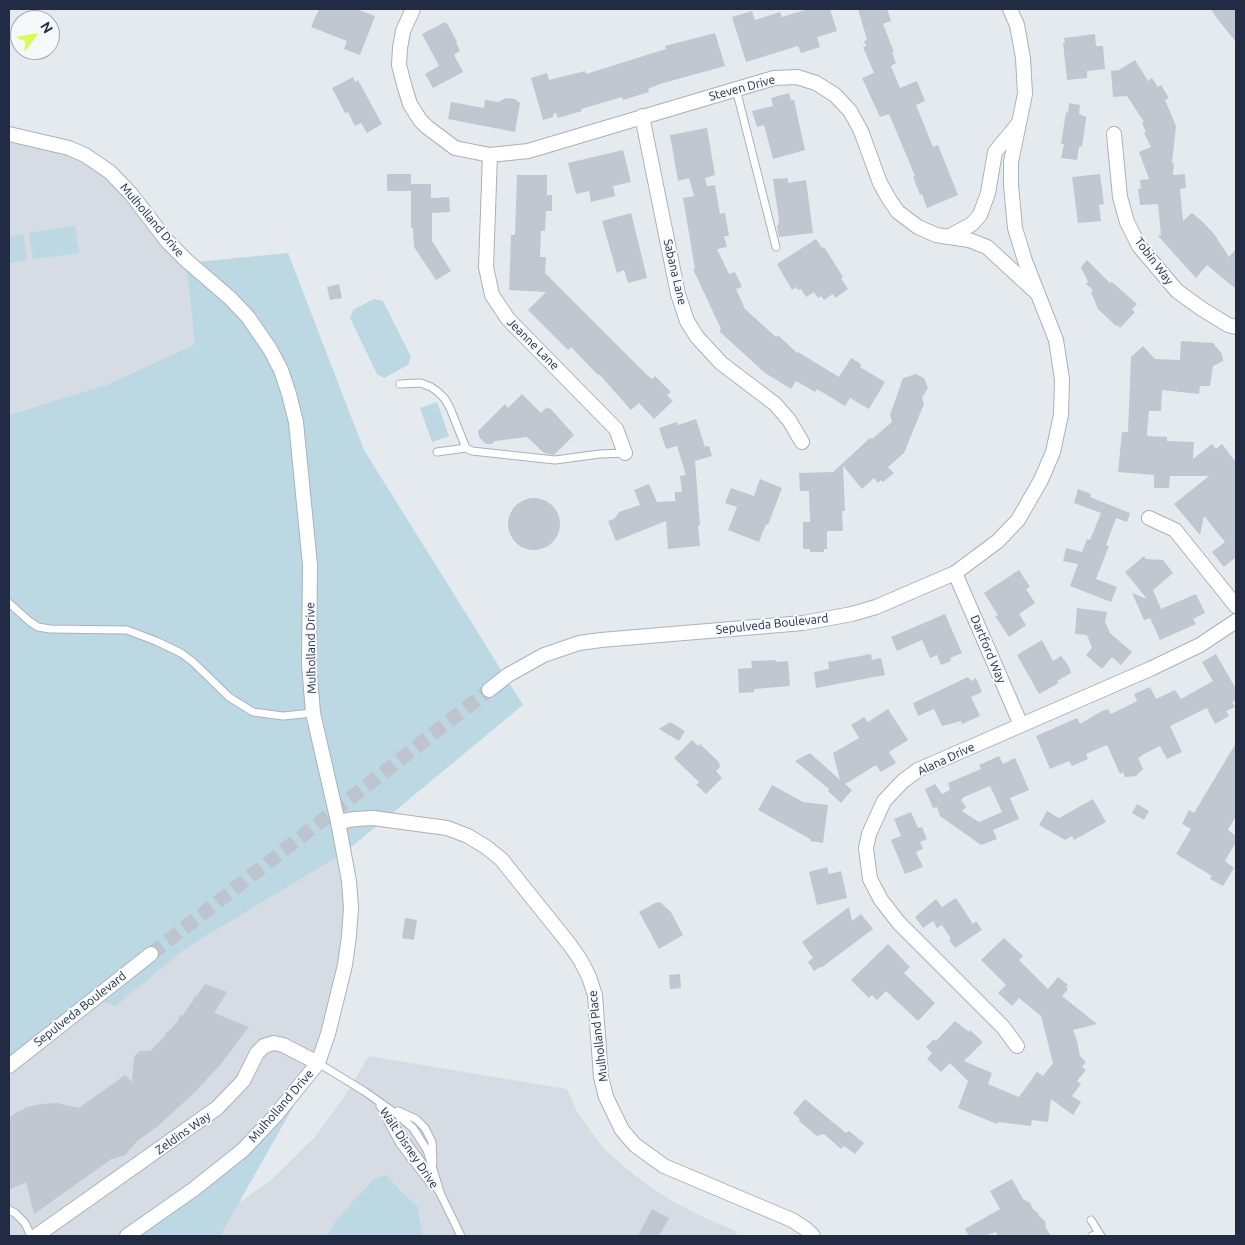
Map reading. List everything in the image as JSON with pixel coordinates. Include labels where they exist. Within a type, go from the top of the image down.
[{"type":"street","name":"Steven Drive","points":[[413,9],[402,31],[399,65],[410,104],[427,127],[455,148],[490,155],[528,151],[774,78],[797,77],[816,83],[834,95],[850,111],[861,131],[880,183],[888,199],[898,212],[918,227],[936,234],[969,240],[987,247],[1037,293]]},
{"type":"street","name":"Sepulveda Boulevard","points":[[489,690],[508,675],[544,655],[579,643],[827,619],[876,607],[955,573],[998,541],[1018,520],[1041,480],[1053,452],[1061,415],[1062,379],[1056,340],[1025,261],[1012,204],[1011,162],[1025,94],[1023,58],[1010,9]]},
{"type":"street","name":"Sabana Lane","points":[[642,116],[678,294],[687,321],[697,337],[721,363],[775,404],[789,420],[802,442]]},
{"type":"street","points":[[950,236],[972,224],[980,215],[988,193],[996,152],[1018,124]]},
{"type":"street","name":"Mulholland Drive","points":[[9,134],[69,148],[85,155],[110,172],[131,194],[167,241],[186,261],[239,307],[257,328],[281,370],[296,422],[310,564],[309,664],[313,713],[338,822],[349,881],[351,908],[349,936],[339,991],[318,1063],[275,1116],[243,1150],[194,1190],[127,1236]]},
{"type":"street","name":"Tobin Way","points":[[1114,134],[1120,197],[1127,222],[1139,246],[1177,291],[1228,325],[1236,327]]},
{"type":"street","name":"Jeanne Lane","points":[[490,155],[486,267],[492,295],[508,319],[616,429],[625,454]]},
{"type":"street","points":[[1149,518],[1175,530],[1236,606]]},
{"type":"street","name":"Dartford Way","points":[[955,573],[1021,725]]},
{"type":"street","name":"Alana Drive","points":[[1017,1046],[1003,1027],[899,922],[881,900],[870,879],[866,848],[869,834],[884,801],[903,781],[918,770],[1150,669],[1200,645],[1236,621]]},
{"type":"street","name":"Mulholland Place","points":[[338,822],[355,818],[372,818],[447,828],[468,836],[486,847],[500,859],[570,945],[581,960],[589,977],[595,995],[601,1077],[606,1097],[622,1130],[635,1145],[664,1166],[792,1220],[813,1236]]},
{"type":"street","name":"Sepulveda Boulevard","points":[[9,1066],[151,954]]},
{"type":"street","name":"Zeldins Way","points":[[36,1236],[217,1108],[243,1081],[258,1053],[264,1046],[283,1045],[318,1063]]},
{"type":"lane","points":[[736,89],[776,247]]},
{"type":"lane","points":[[400,384],[421,383],[431,387],[445,399],[466,448]]},
{"type":"lane","points":[[437,452],[466,448],[482,453],[555,460],[625,454]]},
{"type":"lane","points":[[9,603],[24,618],[38,626],[50,629],[127,630],[156,640],[194,662],[229,697],[253,712],[283,716],[313,713]]},
{"type":"lane","name":"Walt Disney Drive","points":[[318,1063],[348,1080],[408,1123],[418,1134],[427,1150],[441,1195]]},
{"type":"lane","name":"Walt Disney Drive","points":[[377,1102],[413,1149],[441,1195],[461,1236]]},
{"type":"lane","points":[[9,1210],[15,1212],[25,1223],[31,1236]]},
{"type":"lane","points":[[1091,1220],[1100,1235],[1092,1236]]},
{"type":"shaded area","points":[[9,134],[98,164],[186,263],[195,344],[109,384],[9,415]]},
{"type":"shaded area","points":[[75,226],[79,253],[33,259],[29,233]]},
{"type":"shaded area","points":[[23,234],[27,260],[9,263],[9,236]]},
{"type":"shaded area","points":[[288,253],[364,450],[523,705],[344,853],[185,949],[116,1006],[91,1000],[9,1066],[9,415],[109,384],[195,344],[186,263]]},
{"type":"shaded area","points":[[374,299],[383,301],[411,357],[408,365],[384,378],[377,374],[350,318],[353,310]]},
{"type":"shaded area","points":[[437,402],[449,436],[432,442],[420,408]]},
{"type":"shaded area","points":[[344,853],[351,908],[318,1063],[219,1170],[127,1236],[9,1236],[9,1066],[91,1000],[116,1006],[185,949]]},
{"type":"shaded area","points":[[369,1056],[567,1089],[577,1112],[604,1149],[634,1175],[670,1200],[734,1230],[739,1236],[192,1236],[270,1181],[315,1137],[344,1097]]},
{"type":"shaded area","points":[[318,1063],[220,1236],[127,1236],[219,1170]]},
{"type":"shaded area","points":[[386,1175],[418,1207],[422,1236],[327,1236],[336,1220],[375,1178]]},
{"type":"building","points":[[319,9],[356,9],[375,16],[360,55],[344,49],[347,41],[311,27]]},
{"type":"building","points":[[808,9],[830,9],[837,31],[817,37],[820,47],[801,53],[798,46],[746,62],[732,17],[752,11],[755,20],[780,12],[782,17]]},
{"type":"building","points":[[858,9],[887,9],[891,21],[883,24],[894,52],[892,53],[896,63],[891,66],[900,88],[917,81],[925,101],[916,105],[933,147],[938,145],[958,195],[927,208],[922,194],[920,195],[913,177],[915,176],[889,114],[880,117],[862,78],[874,73],[863,47],[866,46],[864,41],[867,40]]},
{"type":"building","points":[[1211,9],[1236,9],[1236,42],[1219,21]]},
{"type":"building","points":[[445,22],[457,42],[460,51],[454,55],[463,72],[433,88],[425,74],[439,66],[422,34]]},
{"type":"building","points":[[715,33],[725,66],[660,84],[648,89],[649,92],[623,100],[622,97],[558,118],[556,113],[554,113],[553,117],[543,120],[531,78],[547,73],[549,80],[585,71],[586,74],[666,49],[665,46]]},
{"type":"building","points":[[1095,34],[1096,46],[1103,46],[1105,69],[1087,71],[1087,78],[1067,80],[1064,38]]},
{"type":"building","points":[[1135,60],[1148,81],[1152,78],[1158,87],[1161,85],[1169,98],[1165,100],[1176,126],[1172,163],[1174,163],[1173,175],[1185,174],[1186,188],[1180,189],[1183,221],[1192,213],[1214,234],[1229,257],[1236,249],[1236,289],[1207,265],[1196,278],[1158,236],[1161,235],[1158,204],[1140,205],[1138,189],[1141,189],[1140,180],[1149,179],[1139,152],[1151,147],[1144,133],[1146,132],[1142,123],[1144,122],[1127,96],[1113,97],[1111,71],[1119,70]]},
{"type":"building","points":[[353,77],[355,82],[358,80],[382,124],[367,133],[361,123],[355,126],[348,112],[345,113],[332,88]]},
{"type":"building","points":[[789,93],[791,100],[794,100],[805,150],[773,159],[764,125],[757,127],[752,111],[773,106],[771,98]]},
{"type":"building","points":[[506,98],[515,99],[520,103],[515,132],[448,119],[451,102],[484,108],[485,100],[498,102]]},
{"type":"building","points":[[1069,103],[1080,105],[1079,114],[1086,117],[1082,146],[1079,147],[1077,160],[1061,158],[1064,144],[1061,144]]},
{"type":"building","points":[[707,128],[715,175],[705,178],[707,186],[715,185],[720,214],[725,213],[729,236],[724,236],[727,247],[717,249],[729,274],[735,272],[742,287],[736,289],[745,309],[797,353],[839,377],[851,358],[861,364],[860,367],[885,382],[869,409],[850,398],[845,406],[817,389],[815,392],[796,381],[791,389],[765,373],[719,331],[721,329],[693,269],[695,269],[683,198],[694,196],[689,178],[678,181],[670,135]]},
{"type":"building","points":[[623,150],[631,182],[613,186],[615,196],[591,202],[589,191],[576,194],[568,163]]},
{"type":"building","points":[[387,174],[411,174],[411,184],[431,184],[431,198],[449,197],[450,212],[432,213],[432,241],[451,271],[436,280],[414,247],[413,228],[411,228],[411,191],[387,191]]},
{"type":"building","points":[[1100,174],[1104,204],[1099,205],[1101,221],[1078,223],[1072,177]]},
{"type":"building","points":[[517,175],[547,175],[547,195],[552,195],[552,211],[546,211],[545,231],[541,231],[540,257],[546,257],[545,273],[646,374],[652,379],[655,376],[671,392],[667,395],[673,401],[654,419],[639,403],[631,410],[599,374],[571,347],[568,350],[528,310],[546,292],[509,290],[511,235],[515,235]]},
{"type":"building","points":[[788,178],[788,183],[806,180],[813,233],[779,237],[777,226],[779,220],[773,179]]},
{"type":"building","points":[[631,213],[647,278],[628,283],[624,270],[617,273],[602,221]]},
{"type":"building","points":[[816,239],[822,248],[824,247],[843,277],[841,278],[848,289],[835,298],[833,294],[824,300],[821,296],[818,298],[814,292],[806,297],[801,289],[798,290],[796,287],[792,290],[777,264]]},
{"type":"building","points":[[1087,260],[1110,283],[1112,282],[1137,304],[1132,309],[1135,312],[1120,328],[1098,309],[1091,292],[1093,290],[1086,284],[1088,282],[1081,267]]},
{"type":"building","points":[[339,284],[342,298],[330,300],[327,287]]},
{"type":"building","points":[[1181,341],[1213,343],[1222,354],[1223,361],[1213,366],[1210,386],[1200,386],[1199,394],[1162,390],[1161,411],[1149,411],[1147,434],[1148,436],[1167,437],[1167,441],[1194,442],[1193,459],[1212,444],[1216,449],[1222,444],[1236,462],[1236,557],[1224,567],[1212,552],[1225,542],[1204,516],[1200,535],[1174,504],[1209,476],[1170,476],[1169,488],[1154,488],[1154,475],[1118,472],[1122,432],[1128,432],[1131,357],[1143,346],[1155,359],[1180,360]]},
{"type":"building","points":[[916,374],[924,378],[928,388],[922,398],[924,404],[904,453],[888,467],[894,473],[883,482],[881,480],[878,483],[874,478],[862,489],[843,466],[845,511],[842,511],[843,531],[827,531],[827,549],[824,549],[824,552],[810,552],[810,549],[803,549],[803,522],[810,522],[809,491],[800,491],[799,473],[833,472],[870,438],[872,439],[892,422],[890,415],[903,378]]},
{"type":"building","points":[[522,394],[541,413],[547,407],[550,408],[574,435],[554,455],[544,453],[527,437],[486,444],[479,437],[478,431],[505,404],[508,408]]},
{"type":"building","points":[[696,419],[705,447],[709,446],[712,456],[695,461],[700,546],[668,549],[666,521],[616,541],[608,521],[614,519],[619,512],[640,505],[634,490],[649,484],[657,502],[675,501],[675,492],[682,492],[680,476],[686,475],[677,446],[666,449],[659,428],[677,422],[678,425]]},
{"type":"building","points":[[760,479],[782,488],[768,525],[766,524],[759,542],[728,530],[737,507],[725,503],[731,488],[754,496]]},
{"type":"building","points":[[1078,489],[1091,494],[1090,497],[1130,513],[1127,522],[1116,518],[1106,545],[1109,546],[1096,579],[1117,587],[1111,602],[1070,586],[1078,564],[1063,561],[1066,548],[1082,552],[1087,539],[1090,540],[1101,513],[1074,503]]},
{"type":"building","points":[[529,498],[539,498],[553,505],[560,519],[560,529],[553,543],[539,550],[529,550],[519,546],[512,539],[508,529],[508,519],[512,509],[519,502]]},
{"type":"building","points":[[1144,556],[1146,559],[1163,560],[1173,573],[1153,590],[1161,609],[1196,594],[1205,613],[1193,619],[1196,624],[1160,640],[1150,618],[1144,620],[1132,593],[1147,599],[1125,572]]},
{"type":"building","points":[[1019,570],[1030,587],[1026,589],[1035,603],[1019,614],[1026,625],[1009,637],[995,616],[998,615],[984,593]]},
{"type":"building","points":[[1077,608],[1107,612],[1105,622],[1110,633],[1132,652],[1121,665],[1112,657],[1102,669],[1086,655],[1092,648],[1087,635],[1075,634]]},
{"type":"building","points":[[945,614],[962,653],[950,658],[951,661],[941,665],[937,655],[930,658],[922,640],[897,651],[891,637]]},
{"type":"building","points":[[1042,640],[1053,661],[1061,656],[1071,673],[1057,681],[1059,683],[1039,694],[1017,655]]},
{"type":"building","points":[[871,654],[872,660],[881,658],[885,675],[816,688],[814,672],[829,669],[828,662]]},
{"type":"building","points":[[1216,654],[1236,689],[1236,700],[1232,702],[1235,707],[1226,711],[1229,716],[1215,724],[1207,708],[1170,726],[1182,752],[1167,759],[1160,746],[1142,755],[1138,758],[1143,769],[1136,776],[1125,777],[1123,772],[1120,774],[1107,745],[1086,754],[1088,759],[1072,766],[1069,761],[1050,769],[1036,736],[1077,718],[1080,724],[1108,709],[1111,714],[1137,701],[1134,694],[1150,687],[1156,699],[1175,690],[1181,699],[1213,681],[1202,662]]},
{"type":"building","points":[[776,660],[776,662],[788,661],[790,686],[754,689],[754,692],[739,693],[738,669],[752,668],[751,661]]},
{"type":"building","points":[[968,677],[971,681],[976,678],[982,692],[971,697],[980,716],[962,724],[961,721],[942,726],[934,709],[918,716],[913,703]]},
{"type":"building","points":[[888,709],[908,740],[889,752],[896,763],[881,772],[876,765],[845,784],[852,790],[841,803],[828,791],[829,789],[795,761],[810,753],[840,780],[833,753],[859,738],[851,725],[864,717],[868,722]]},
{"type":"building","points":[[670,722],[685,731],[679,741],[659,729]]},
{"type":"building","points":[[692,740],[698,746],[700,744],[719,762],[720,767],[716,771],[722,778],[706,794],[696,785],[699,782],[674,758]]},
{"type":"building","points":[[1236,743],[1236,816],[1228,830],[1236,836],[1236,842],[1225,861],[1234,868],[1223,886],[1210,879],[1212,876],[1176,854],[1191,829],[1182,824],[1189,810],[1194,813]]},
{"type":"building","points":[[999,756],[1003,764],[1015,758],[1029,790],[1010,798],[1019,819],[993,830],[997,839],[981,845],[940,816],[937,807],[933,808],[925,789],[935,784],[942,794],[950,790],[948,783],[981,769],[979,765]],"holes":[[[990,786],[1002,812],[979,822],[962,811],[966,807],[961,800]]]},
{"type":"building","points":[[772,785],[803,802],[828,805],[823,843],[810,841],[810,839],[758,810]]},
{"type":"building","points":[[1093,799],[1106,822],[1074,840],[1072,836],[1065,840],[1039,825],[1047,811],[1059,818]]},
{"type":"building","points":[[1137,804],[1149,811],[1144,820],[1132,813]]},
{"type":"building","points":[[911,812],[918,828],[922,827],[927,839],[920,842],[923,849],[916,852],[923,867],[905,874],[891,840],[901,836],[894,819]]},
{"type":"building","points":[[827,867],[829,874],[841,871],[847,898],[817,905],[809,872]]},
{"type":"building","points":[[956,898],[973,924],[976,921],[982,930],[955,948],[942,925],[937,928],[933,921],[923,928],[915,917],[936,899],[942,907]]},
{"type":"building","points":[[660,902],[671,912],[683,935],[659,949],[639,912]]},
{"type":"building","points":[[849,907],[852,921],[861,914],[873,929],[821,968],[814,971],[808,962],[813,958],[802,942]]},
{"type":"building","points":[[405,918],[417,920],[414,940],[402,938]]},
{"type":"building","points":[[1004,938],[1023,956],[1019,960],[1048,989],[1058,977],[1068,985],[1066,987],[1068,989],[1062,996],[1097,1024],[1073,1030],[1080,1056],[1086,1062],[1082,1067],[1086,1070],[1077,1081],[1081,1084],[1072,1096],[1081,1102],[1073,1115],[1051,1099],[1048,1122],[1032,1120],[1031,1126],[998,1122],[997,1124],[958,1108],[968,1081],[950,1063],[941,1072],[927,1059],[932,1053],[926,1047],[934,1039],[936,1041],[955,1021],[969,1032],[970,1030],[983,1042],[964,1061],[992,1073],[988,1084],[1019,1097],[1037,1072],[1043,1076],[1053,1063],[1041,1016],[1019,998],[1012,1006],[998,993],[1006,985],[981,960]]},
{"type":"building","points":[[888,944],[910,967],[904,973],[935,1003],[918,1021],[886,991],[877,1000],[872,995],[869,998],[851,980]]},
{"type":"building","points":[[680,974],[681,988],[670,989],[669,975]]},
{"type":"building","points":[[205,984],[227,992],[214,1013],[249,1027],[220,1065],[194,1093],[158,1126],[137,1141],[125,1155],[110,1160],[34,1214],[26,1182],[9,1190],[9,1117],[27,1107],[42,1104],[57,1103],[79,1108],[125,1075],[132,1082],[134,1057],[140,1051],[150,1051],[165,1036],[166,1032],[178,1021],[180,1015],[182,1016],[193,1001],[194,996],[196,997]]},
{"type":"building","points":[[805,1099],[846,1133],[849,1131],[864,1143],[855,1154],[844,1146],[841,1149],[824,1134],[817,1136],[799,1121],[799,1118],[793,1113]]},
{"type":"building","points":[[1012,1179],[1023,1199],[1030,1203],[1033,1209],[1045,1221],[1046,1228],[1051,1236],[998,1236],[996,1232],[984,1236],[969,1236],[965,1229],[1000,1209],[990,1191]]},
{"type":"building","points":[[652,1209],[669,1218],[659,1236],[638,1236]]},
{"type":"tunnel","points":[[151,954],[489,690]]}]
